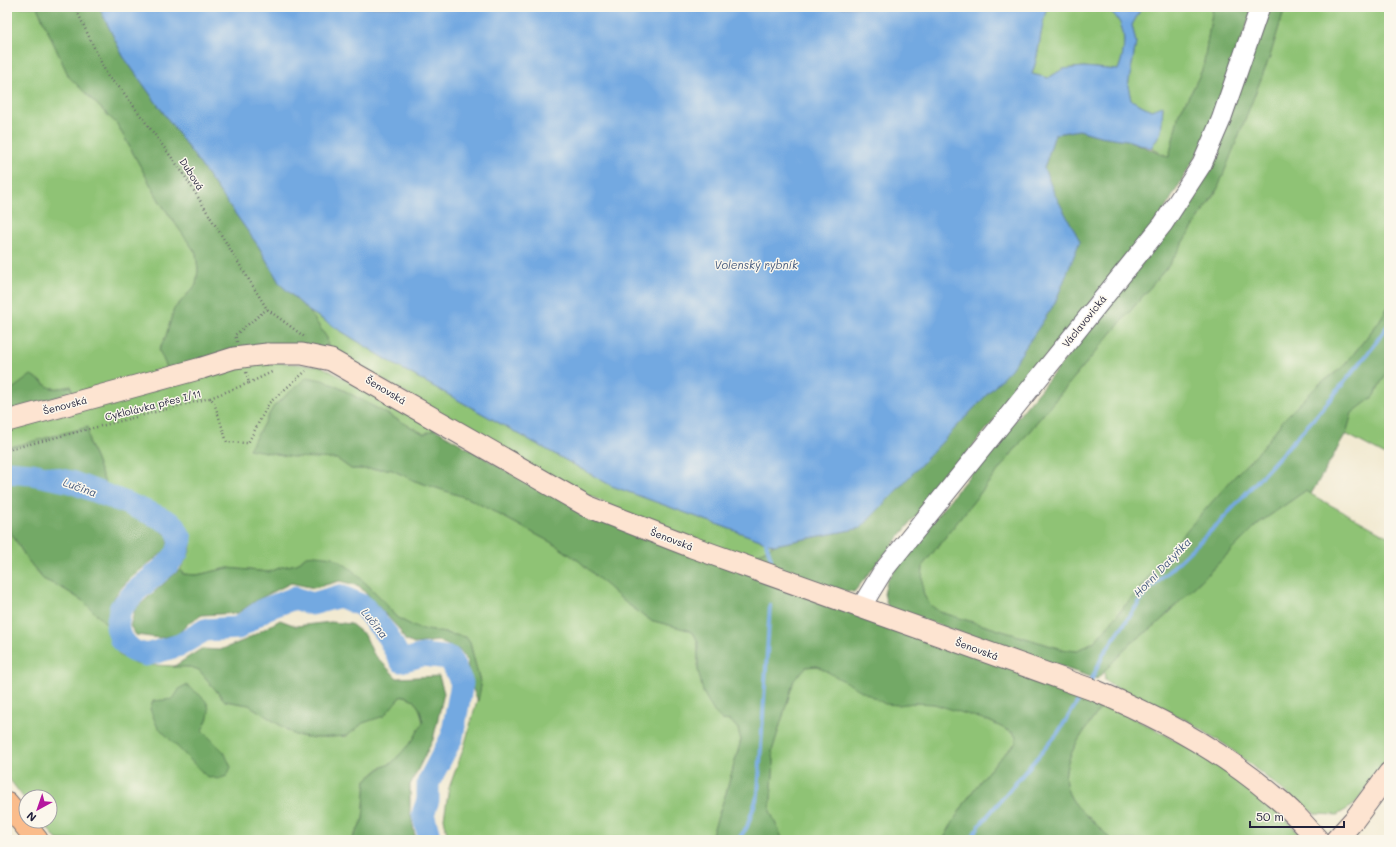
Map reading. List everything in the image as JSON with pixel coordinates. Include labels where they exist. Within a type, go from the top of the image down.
[{"type":"highway","points":[[7,802],[37,840]]},
{"type":"main road","name":"Šenovská","points":[[7,421],[234,358],[267,354],[302,354],[331,360],[587,506],[673,540],[1096,691],[1157,718],[1228,761],[1274,795],[1318,840]]},
{"type":"main road","points":[[1336,840],[1354,820],[1389,774]]},
{"type":"street","name":"Václavovická","points":[[861,607],[883,571],[1163,224],[1202,164],[1221,120],[1260,7]]},
{"type":"path","name":"Dubová","points":[[75,7],[108,77],[121,89],[183,173],[267,309],[308,340]]},
{"type":"path","name":"Cyklolávka přes I/11","points":[[7,450],[210,398],[214,402],[227,442],[248,443],[269,403],[305,371],[312,372]]},
{"type":"green space","points":[[7,7],[37,7],[69,77],[117,124],[160,202],[196,253],[198,270],[196,285],[174,309],[166,336],[159,349],[168,370],[73,393],[71,386],[51,388],[44,384],[41,380],[7,393]]},
{"type":"green space","points":[[37,7],[99,7],[123,56],[259,247],[280,284],[309,311],[327,338],[328,348],[277,344],[168,370],[159,350],[166,336],[174,309],[196,285],[198,270],[196,253],[160,202],[117,124],[69,77]]},
{"type":"green space","points":[[1047,7],[1112,7],[1110,11],[1120,23],[1124,38],[1123,54],[1118,70],[1083,67],[1063,69],[1048,78],[1032,74],[1037,58]]},
{"type":"green space","points":[[1142,7],[1213,7],[1203,68],[1179,113],[1169,157],[1151,148],[1161,132],[1163,107],[1151,110],[1131,100],[1128,86],[1136,43],[1132,25]]},
{"type":"green space","points":[[1213,7],[1253,7],[1208,136],[1162,214],[854,592],[820,587],[748,559],[774,545],[861,528],[1054,193],[1044,168],[1055,134],[1079,130],[1100,136],[1127,140],[1169,157],[1179,113],[1203,68]]},
{"type":"green space","points":[[1269,7],[1285,7],[1270,56],[1218,188],[1169,265],[1040,418],[923,565],[922,586],[925,597],[933,607],[940,612],[1061,649],[1076,651],[1095,641],[1139,589],[1162,558],[1263,447],[1285,418],[1317,386],[1343,367],[1378,323],[1389,305],[1389,368],[1373,397],[1352,413],[1346,434],[1311,494],[1305,491],[1259,523],[1157,624],[1129,645],[1097,679],[888,608],[884,594],[887,580],[947,503],[1113,301],[1191,199],[1210,165]]},
{"type":"green space","points":[[1285,7],[1389,7],[1389,305],[1378,323],[1343,367],[1317,386],[1285,418],[1263,447],[1162,558],[1139,589],[1095,641],[1076,651],[1061,649],[940,612],[928,602],[923,592],[923,565],[1040,418],[1169,265],[1216,192],[1270,56]]},
{"type":"green space","points":[[309,311],[397,366],[612,486],[774,545],[748,559],[639,519],[541,473],[328,348],[327,338]]},
{"type":"green space","points":[[261,361],[321,366],[435,429],[424,434],[334,385],[307,377],[274,406],[259,432],[319,457],[337,459],[351,469],[390,469],[415,481],[470,499],[554,544],[579,561],[626,603],[650,620],[688,630],[694,634],[698,642],[698,670],[722,720],[731,721],[738,729],[741,740],[726,793],[710,840],[448,840],[444,818],[449,788],[464,747],[481,686],[470,643],[466,637],[417,628],[396,617],[381,598],[364,582],[306,556],[297,564],[282,567],[269,572],[228,568],[197,575],[183,574],[180,569],[189,554],[191,547],[186,530],[177,520],[164,512],[108,490],[89,443],[88,427],[7,448],[7,429]]},
{"type":"green space","points":[[1389,368],[1389,457],[1346,434],[1352,412],[1373,397]]},
{"type":"green space","points":[[31,375],[52,388],[71,386],[73,393],[7,411],[7,393]]},
{"type":"green space","points":[[307,377],[322,380],[334,385],[424,434],[435,429],[538,489],[1103,704],[1072,752],[1067,765],[1065,779],[1068,792],[1076,805],[1111,840],[943,840],[958,813],[975,788],[994,764],[1016,743],[1016,737],[1013,733],[989,721],[934,704],[885,704],[817,666],[806,667],[794,680],[772,751],[774,761],[770,811],[783,840],[710,840],[726,793],[741,740],[738,729],[731,721],[722,720],[714,712],[703,692],[698,670],[698,642],[694,634],[688,630],[650,620],[626,603],[579,561],[554,544],[470,499],[415,481],[390,469],[351,469],[337,459],[292,457],[249,449],[274,406]]},
{"type":"green space","points":[[88,427],[89,443],[108,490],[58,476],[7,469],[7,448]]},
{"type":"green space","points":[[7,475],[54,481],[155,526],[168,536],[168,549],[134,575],[118,592],[110,609],[110,628],[83,601],[64,589],[43,579],[27,559],[7,526]]},
{"type":"green space","points":[[1305,491],[1389,537],[1389,757],[1354,805],[1337,815],[1316,814],[1304,807],[1227,746],[1188,721],[1109,684],[1105,679],[1104,671],[1129,645],[1157,624],[1172,610],[1186,594],[1259,523]]},
{"type":"green space","points":[[7,526],[27,559],[43,579],[64,589],[83,601],[110,628],[119,655],[135,664],[191,667],[199,670],[225,701],[249,705],[295,735],[313,738],[347,736],[363,723],[384,715],[400,697],[405,696],[414,700],[420,710],[423,722],[413,740],[392,763],[380,768],[366,780],[363,819],[352,840],[57,840],[48,829],[58,829],[58,789],[18,789],[18,790],[7,776]]},
{"type":"green space","points":[[316,555],[333,557],[351,569],[381,598],[396,617],[417,628],[466,637],[470,643],[481,686],[478,701],[471,685],[466,659],[459,650],[438,641],[414,644],[405,640],[399,629],[359,586],[340,581],[314,588],[291,583],[257,600],[238,613],[202,615],[190,622],[177,635],[159,638],[136,635],[130,626],[135,609],[180,569],[183,574],[197,575],[228,568],[269,572],[282,567],[297,564],[306,556]]},
{"type":"green space","points":[[280,620],[296,626],[331,622],[351,624],[365,635],[373,653],[397,678],[439,676],[444,693],[433,740],[410,785],[410,811],[416,840],[352,840],[363,819],[366,780],[381,768],[392,763],[413,740],[423,722],[420,710],[414,700],[405,696],[400,697],[384,716],[363,723],[347,736],[313,738],[295,735],[249,705],[225,701],[199,670],[191,667],[173,667],[201,649],[220,650],[245,640]]},
{"type":"green space","points":[[817,666],[884,702],[900,704],[934,704],[964,712],[990,722],[1011,732],[1016,737],[1016,743],[994,764],[975,788],[958,813],[943,840],[783,840],[770,811],[774,761],[772,751],[794,680],[806,667]]},
{"type":"green space","points":[[186,685],[199,694],[207,703],[209,714],[202,730],[224,752],[231,767],[227,776],[218,779],[206,776],[157,726],[150,709],[153,701],[173,699],[180,688]]},
{"type":"green space","points":[[1103,704],[1150,726],[1195,751],[1239,779],[1280,812],[1304,840],[1111,840],[1076,805],[1068,792],[1065,779],[1067,765],[1072,752]]},
{"type":"water","name":"Volenský rybník","points":[[99,7],[1047,7],[1032,74],[1048,78],[1063,69],[1084,67],[1118,70],[1123,54],[1124,38],[1120,23],[1110,11],[1112,7],[1124,7],[1131,9],[1132,7],[1142,7],[1132,25],[1136,43],[1128,86],[1131,100],[1151,110],[1163,106],[1161,132],[1151,148],[1127,140],[1100,136],[1079,130],[1055,134],[1044,168],[1054,193],[1080,241],[1055,303],[1011,369],[861,528],[774,545],[612,486],[397,366],[309,311],[280,284],[259,247],[123,56]]},
{"type":"waterway","name":"Horní Datyňka","points":[[1090,683],[1104,653],[1145,594],[1220,522],[1317,415],[1366,356],[1389,324]]},
{"type":"waterway","name":"Lučina","points":[[7,472],[32,474],[71,482],[126,503],[174,525],[181,539],[177,553],[167,565],[136,591],[120,609],[117,627],[121,640],[133,651],[146,655],[180,645],[205,630],[238,628],[265,609],[295,598],[312,604],[340,596],[363,606],[387,635],[401,661],[423,655],[450,658],[462,683],[452,737],[428,783],[428,800],[423,814],[430,840]]},
{"type":"waterway","points":[[765,539],[771,559]]},
{"type":"waterway","points":[[738,840],[747,827],[758,794],[770,605]]},
{"type":"waterway","name":"Horní Datyňka","points":[[970,840],[979,826],[1057,734],[1084,692]]}]
